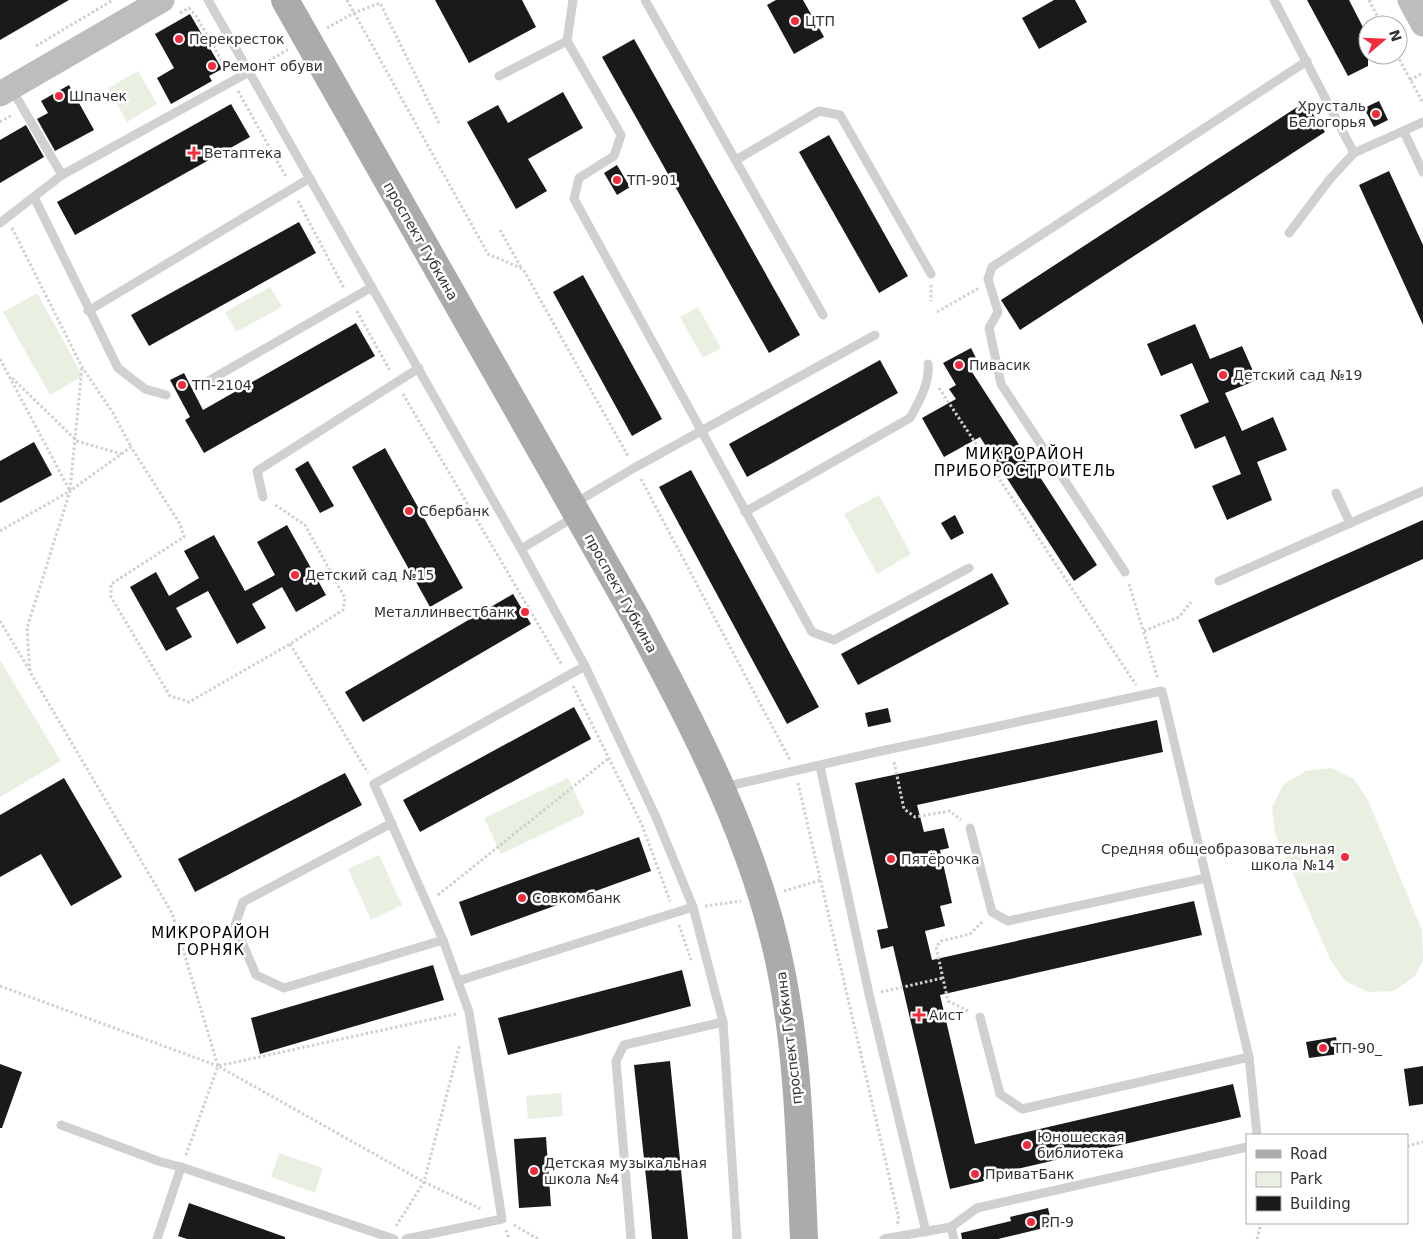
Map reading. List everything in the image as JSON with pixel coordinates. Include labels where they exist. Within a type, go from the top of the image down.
[{"type":"main road","name":"проспект Губкина","points":[[285,0],[296,45],[575,510],[672,686],[721,788],[762,898],[782,974],[798,1103],[804,1239]]},
{"type":"main road","points":[[1410,0],[1423,24]]},
{"type":"main road","points":[[11,97],[167,9]]},
{"type":"lane","points":[[208,0],[521,549],[585,666],[656,817],[692,907],[723,1022],[737,1239]]},
{"type":"lane","points":[[573,0],[566,41],[621,135],[614,156],[579,178],[574,199],[812,632],[834,640],[969,568]]},
{"type":"lane","points":[[645,0],[823,315]]},
{"type":"lane","points":[[1274,0],[1354,153]]},
{"type":"lane","points":[[499,76],[566,41]]},
{"type":"lane","points":[[1125,572],[1001,384],[989,328],[998,312],[988,279],[992,267],[1307,61]]},
{"type":"lane","points":[[4,221],[62,176],[248,72]]},
{"type":"lane","points":[[11,97],[62,176]]},
{"type":"lane","points":[[736,160],[819,111],[840,115],[931,274]]},
{"type":"lane","points":[[1289,233],[1330,179],[1354,153],[1423,122]]},
{"type":"lane","points":[[1404,132],[1423,172]]},
{"type":"lane","points":[[88,310],[310,178]]},
{"type":"lane","points":[[34,197],[118,368],[145,389],[166,395]]},
{"type":"lane","points":[[205,383],[351,301],[372,287]]},
{"type":"lane","points":[[521,549],[634,468],[875,335]]},
{"type":"lane","points":[[262,497],[257,471],[419,368]]},
{"type":"lane","points":[[745,512],[910,418],[921,399],[928,368]]},
{"type":"lane","points":[[1219,581],[1423,491]]},
{"type":"lane","points":[[1336,493],[1350,523]]},
{"type":"lane","points":[[406,1239],[502,1219],[468,1012],[443,940],[374,784],[585,666]]},
{"type":"lane","points":[[721,788],[1162,691],[1249,1057],[1257,1134]]},
{"type":"lane","points":[[820,766],[869,994],[926,1232]]},
{"type":"lane","points":[[392,823],[243,902],[235,925],[256,974],[284,988],[443,940]]},
{"type":"lane","points":[[970,828],[992,912],[1008,921],[1206,878]]},
{"type":"lane","points":[[458,981],[675,914],[692,907]]},
{"type":"lane","points":[[980,1017],[1000,1094],[1022,1109],[1249,1057]]},
{"type":"lane","points":[[631,1239],[616,1061],[624,1044],[723,1022]]},
{"type":"lane","points":[[61,1125],[160,1162],[181,1167],[392,1238]]},
{"type":"lane","points":[[888,1239],[951,1227],[977,1208],[1246,1147]]},
{"type":"lane","points":[[157,1239],[181,1167]]},
{"type":"lane","points":[[951,1227],[954,1239]]},
{"type":"path","points":[[32,48],[113,0]]},
{"type":"path","points":[[184,0],[196,16],[292,188],[396,383],[568,676],[642,825],[693,967]]},
{"type":"path","points":[[347,0],[488,254],[523,270]]},
{"type":"path","points":[[1369,0],[1377,15]]},
{"type":"path","points":[[259,67],[354,13],[380,1],[439,123]]},
{"type":"path","points":[[167,9],[189,8]]},
{"type":"path","points":[[1402,65],[1423,103]]},
{"type":"path","points":[[1410,80],[1423,73]]},
{"type":"path","points":[[0,122],[11,97]]},
{"type":"path","points":[[4,221],[82,367],[113,413],[131,447],[180,524],[184,537],[111,584],[111,597],[170,696],[189,702],[290,644],[343,610],[345,598],[305,525],[262,497]]},
{"type":"path","points":[[500,230],[634,468],[786,749],[794,771],[849,998],[899,1219],[888,1239]]},
{"type":"path","points":[[937,312],[982,286]]},
{"type":"path","points":[[0,358],[70,491]]},
{"type":"path","points":[[30,672],[27,628],[70,491],[77,441],[82,367]]},
{"type":"path","points":[[928,368],[1144,695]]},
{"type":"path","points":[[10,376],[77,441],[121,454]]},
{"type":"path","points":[[0,530],[70,491],[131,447]]},
{"type":"path","points":[[1125,572],[1162,691]]},
{"type":"path","points":[[1144,631],[1179,617],[1192,602]]},
{"type":"path","points":[[0,621],[172,913],[218,1066],[181,1167]]},
{"type":"path","points":[[290,644],[374,784]]},
{"type":"path","points":[[892,749],[904,809],[914,817],[950,811],[970,828]]},
{"type":"path","points":[[427,904],[609,758]]},
{"type":"path","points":[[980,1017],[948,1001],[936,947],[941,941],[970,934],[992,912]]},
{"type":"path","points":[[849,998],[943,978]]},
{"type":"path","points":[[0,986],[218,1066],[424,1182],[502,1219],[538,1239]]},
{"type":"path","points":[[218,1066],[468,1012],[424,1182],[392,1238]]},
{"type":"path","points":[[1408,1146],[1423,1142]]},
{"type":"path","points":[[1257,1239],[1261,1224]]},
{"type":"green space","points":[[138,71],[157,104],[127,122],[108,88]]},
{"type":"green space","points":[[270,287],[282,307],[236,332],[225,312]]},
{"type":"green space","points":[[37,293],[83,376],[50,395],[3,312]]},
{"type":"green space","points":[[698,307],[721,348],[703,358],[680,317]]},
{"type":"green space","points":[[879,495],[911,554],[877,574],[844,514]]},
{"type":"green space","points":[[0,660],[61,761],[0,797]]},
{"type":"green space","points":[[1331,768],[1354,779],[1368,800],[1422,930],[1423,960],[1415,976],[1394,991],[1368,992],[1345,981],[1331,961],[1275,833],[1272,807],[1284,784],[1306,771]]},
{"type":"green space","points":[[568,778],[585,814],[501,854],[484,818]]},
{"type":"green space","points":[[379,855],[402,905],[371,920],[348,869]]},
{"type":"green space","points":[[561,1093],[563,1116],[528,1119],[526,1096]]},
{"type":"green space","points":[[279,1153],[323,1168],[315,1193],[271,1177]]},
{"type":"building","points":[[0,0],[69,0],[0,40]]},
{"type":"building","points":[[435,0],[522,0],[536,27],[469,63]]},
{"type":"building","name":"ЦТП","points":[[776,0],[803,0],[824,37],[794,54],[767,5]]},
{"type":"building","points":[[1054,0],[1075,0],[1087,22],[1039,49],[1022,18]]},
{"type":"building","points":[[1307,0],[1349,0],[1358,18],[1358,65],[1368,66],[1348,76]]},
{"type":"building","points":[[190,14],[222,69],[209,76],[212,81],[171,104],[157,78],[174,68],[155,34]]},
{"type":"building","points":[[634,39],[800,335],[769,353],[602,57]]},
{"type":"building","points":[[69,85],[94,130],[55,151],[37,119],[48,113],[41,101]]},
{"type":"building","points":[[563,92],[583,128],[528,159],[547,191],[516,209],[467,122],[498,105],[508,123]]},
{"type":"building","name":"Хрусталь Белогорья","points":[[1379,101],[1388,120],[1374,127],[1364,108]]},
{"type":"building","points":[[1305,102],[1325,132],[1020,330],[1001,300]]},
{"type":"building","points":[[231,104],[250,137],[75,235],[57,202]]},
{"type":"building","points":[[26,125],[44,157],[0,183],[0,140]]},
{"type":"building","points":[[829,135],[908,276],[879,293],[799,152]]},
{"type":"building","name":"ТП-901","points":[[617,165],[630,187],[617,195],[604,173]]},
{"type":"building","points":[[1389,171],[1423,245],[1423,325],[1359,185]]},
{"type":"building","points":[[299,222],[316,253],[149,346],[131,315]]},
{"type":"building","points":[[583,275],[662,419],[632,436],[553,292]]},
{"type":"building","points":[[356,323],[375,356],[204,453],[185,420],[190,417],[170,380],[184,373],[203,410]]},
{"type":"building","points":[[1195,324],[1210,359],[1242,346],[1257,380],[1225,393],[1242,431],[1273,417],[1287,450],[1257,462],[1272,500],[1227,520],[1212,486],[1241,474],[1225,436],[1195,449],[1180,415],[1209,402],[1192,363],[1161,376],[1147,344]]},
{"type":"building","points":[[971,348],[979,364],[970,369],[1097,565],[1074,581],[980,437],[944,457],[922,418],[956,399],[949,389],[956,385],[943,363]]},
{"type":"building","points":[[880,360],[898,393],[747,477],[729,444]]},
{"type":"building","points":[[34,442],[52,475],[0,503],[0,461]]},
{"type":"building","points":[[385,448],[463,588],[430,607],[352,467]]},
{"type":"building","points":[[308,461],[334,506],[320,513],[295,469]]},
{"type":"building","points":[[691,470],[819,707],[787,724],[659,487]]},
{"type":"building","points":[[955,515],[964,533],[951,540],[941,523]]},
{"type":"building","points":[[1423,520],[1423,559],[1213,653],[1198,620]]},
{"type":"building","points":[[287,525],[326,595],[296,612],[282,587],[252,604],[266,628],[237,644],[208,591],[176,608],[192,637],[166,651],[130,587],[156,572],[169,596],[199,578],[184,551],[214,535],[245,591],[275,575],[257,542]]},
{"type":"building","points":[[992,573],[1009,604],[858,685],[841,654]]},
{"type":"building","points":[[513,594],[531,624],[363,722],[345,692]]},
{"type":"building","points":[[574,707],[591,739],[420,832],[403,800]]},
{"type":"building","points":[[888,708],[891,722],[868,727],[865,713]]},
{"type":"building","points":[[1157,720],[1163,752],[917,805],[924,832],[944,828],[949,848],[940,850],[952,903],[940,906],[945,926],[925,931],[932,960],[1194,901],[1202,935],[940,995],[975,1144],[1233,1084],[1241,1117],[983,1177],[984,1181],[950,1189],[893,946],[881,949],[877,930],[888,928],[855,783]]},
{"type":"building","points":[[345,773],[362,805],[195,892],[178,859]]},
{"type":"building","points":[[64,778],[122,877],[71,906],[41,854],[0,877],[0,815]]},
{"type":"building","points":[[639,837],[651,871],[471,936],[459,902]]},
{"type":"building","points":[[433,965],[444,1000],[260,1054],[251,1018]]},
{"type":"building","points":[[682,970],[691,1006],[508,1055],[498,1018]]},
{"type":"building","name":"ТП-90_","points":[[1336,1037],[1339,1054],[1309,1058],[1306,1042]]},
{"type":"building","points":[[670,1061],[688,1239],[652,1239],[634,1065]]},
{"type":"building","points":[[0,1064],[22,1072],[2,1128],[0,1128]]},
{"type":"building","points":[[1423,1066],[1423,1104],[1409,1106],[1404,1069]]},
{"type":"building","points":[[546,1137],[551,1206],[519,1208],[514,1139]]},
{"type":"building","points":[[189,1203],[285,1237],[285,1239],[187,1239],[178,1236]]},
{"type":"building","points":[[1048,1208],[1052,1226],[998,1239],[962,1239],[961,1233],[1011,1221],[1010,1217]]},
{"type":"place","name":"ЦТП","points":[[795,21]]},
{"type":"place","name":"Перекресток","points":[[179,39]]},
{"type":"place","name":"Ремонт обуви","points":[[212,66]]},
{"type":"place","name":"Шпачек","points":[[59,96]]},
{"type":"place","name":"Хрусталь Белогорья","points":[[1376,114]]},
{"type":"place","name":"Ветаптека","points":[[194,153]]},
{"type":"place","name":"ТП-901","points":[[617,180]]},
{"type":"place","name":"Пивасик","points":[[959,365]]},
{"type":"place","name":"Детский сад №19","points":[[1223,375]]},
{"type":"place","name":"ТП-2104","points":[[182,385]]},
{"type":"place","name":"Сбербанк","points":[[409,511]]},
{"type":"place","name":"Детский сад №15","points":[[295,575]]},
{"type":"place","name":"Металлинвестбанк","points":[[525,612]]},
{"type":"place","name":"Средняя общеобразовательная школа №14","points":[[1345,857]]},
{"type":"place","name":"Пятёрочка","points":[[891,859]]},
{"type":"place","name":"Совкомбанк","points":[[522,898]]},
{"type":"place","name":"Аист","points":[[919,1015]]},
{"type":"place","name":"ТП-90_","points":[[1323,1048]]},
{"type":"place","name":"Юношеская библиотека","points":[[1027,1145]]},
{"type":"place","name":"Детская музыкальная школа №4","points":[[534,1171]]},
{"type":"place","name":"ПриватБанк","points":[[975,1174]]},
{"type":"place","name":"РП-9","points":[[1031,1222]]},
{"type":"district","name":"МИКРОРАЙОН ПРИБОРОСТРОИТЕЛЬ","points":[[1025,462]]},
{"type":"district","name":"МИКРОРАЙОН ГОРНЯК","points":[[211,942]]}]
